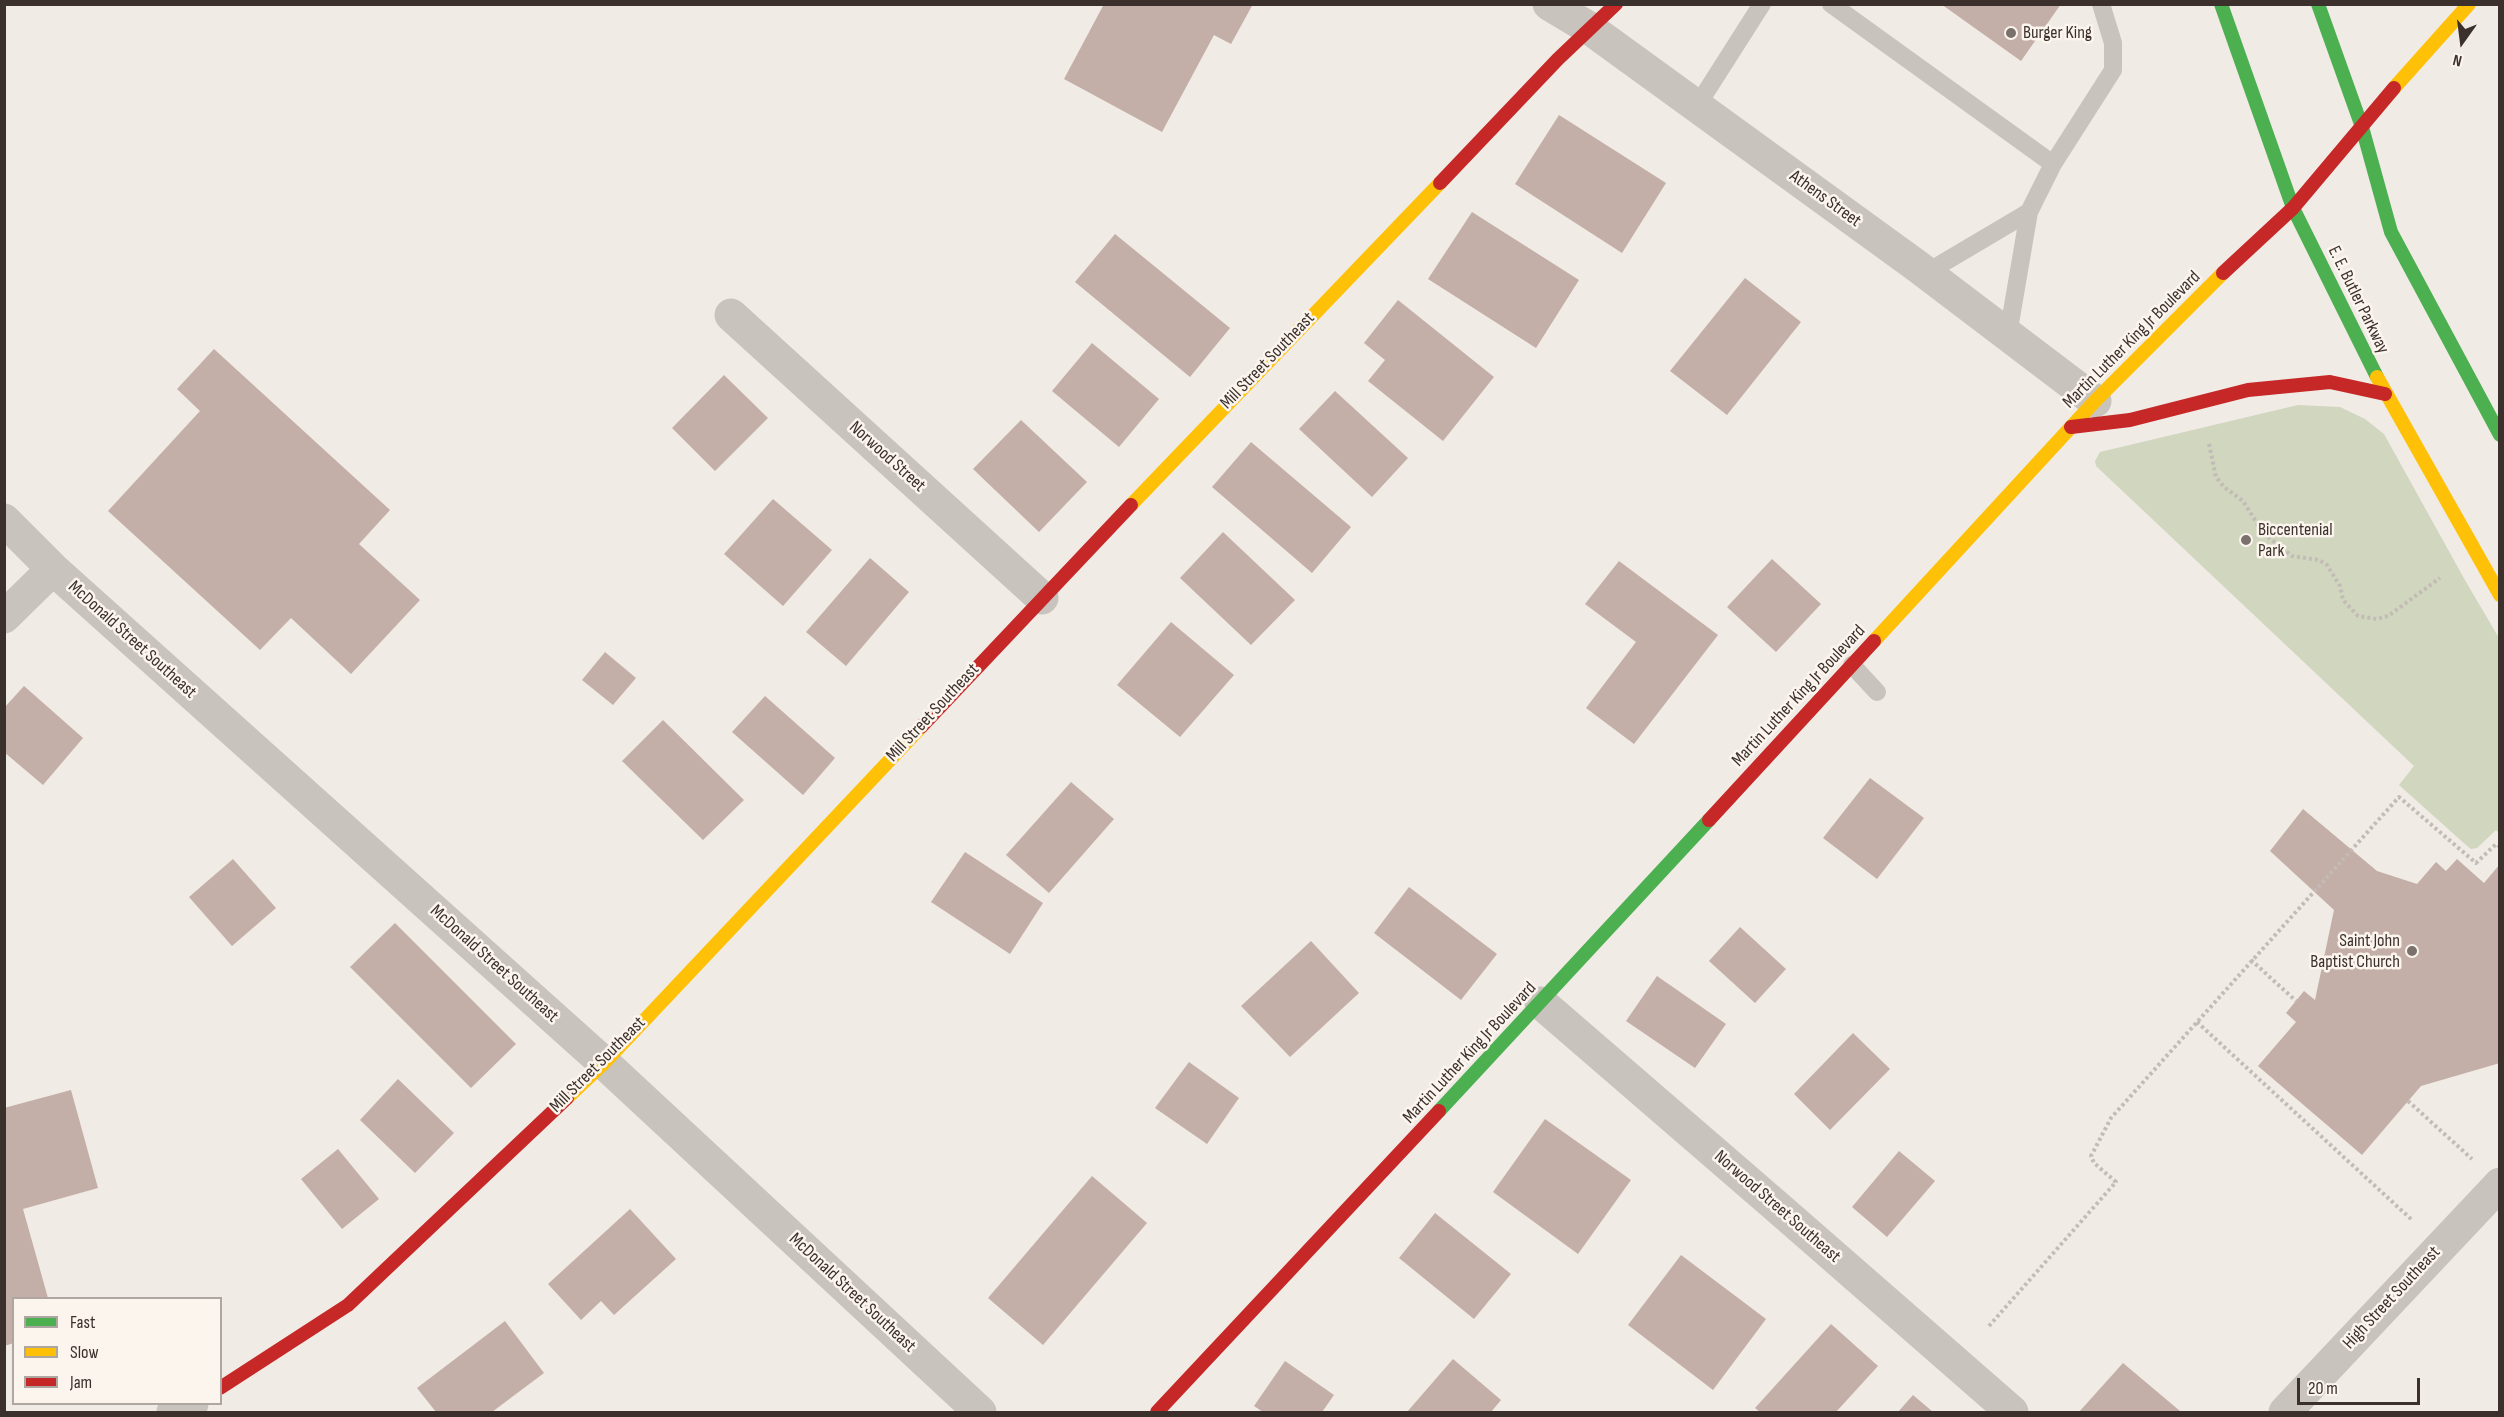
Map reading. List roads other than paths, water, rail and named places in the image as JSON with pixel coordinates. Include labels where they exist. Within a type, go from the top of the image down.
[{"type":"main road","name":"Mill Street Southeast","points":[[222,1387],[348,1305],[604,1063],[1042,598],[1589,28],[1616,4]]},
{"type":"main road","name":"E. E. Butler Parkway","points":[[2221,4],[2293,208],[2385,394],[2499,596]]},
{"type":"main road","points":[[2318,4],[2362,127],[2391,232],[2499,435]]},
{"type":"main road","name":"Martin Luther King Jr Boulevard","points":[[1157,1413],[1541,1004],[2095,401],[2230,266],[2293,208],[2422,55],[2469,4]]},
{"type":"main road","points":[[2071,427],[2130,420],[2248,390],[2330,382],[2385,394]]},
{"type":"street","name":"Athens Street","points":[[1549,4],[1589,28],[1926,273],[2095,401]]},
{"type":"street","name":"Norwood Street","points":[[731,315],[1042,598]]},
{"type":"street","name":"McDonald Street Southeast","points":[[4,520],[53,569],[604,1063],[980,1413]]},
{"type":"street","points":[[4,617],[53,569]]},
{"type":"street","name":"Norwood Street Southeast","points":[[1541,1004],[2012,1413]]},
{"type":"street","name":"High Street Southeast","points":[[2285,1413],[2499,1184]]},
{"type":"street","points":[[173,1413],[190,1405]]},
{"type":"lane","points":[[1696,106],[1762,4]]},
{"type":"lane","points":[[1832,4],[2052,164]]},
{"type":"lane","points":[[2008,335],[2029,212],[2052,164],[2113,70],[2113,43],[2101,4]]},
{"type":"lane","points":[[1926,273],[2029,212]]},
{"type":"lane","points":[[1852,665],[1877,692]]},
{"type":"place","name":"Burger King","points":[[2011,33]]},
{"type":"place","name":"Biccentenial Park","points":[[2246,540]]},
{"type":"place","name":"Saint John Baptist Church","points":[[2412,951]]}]
